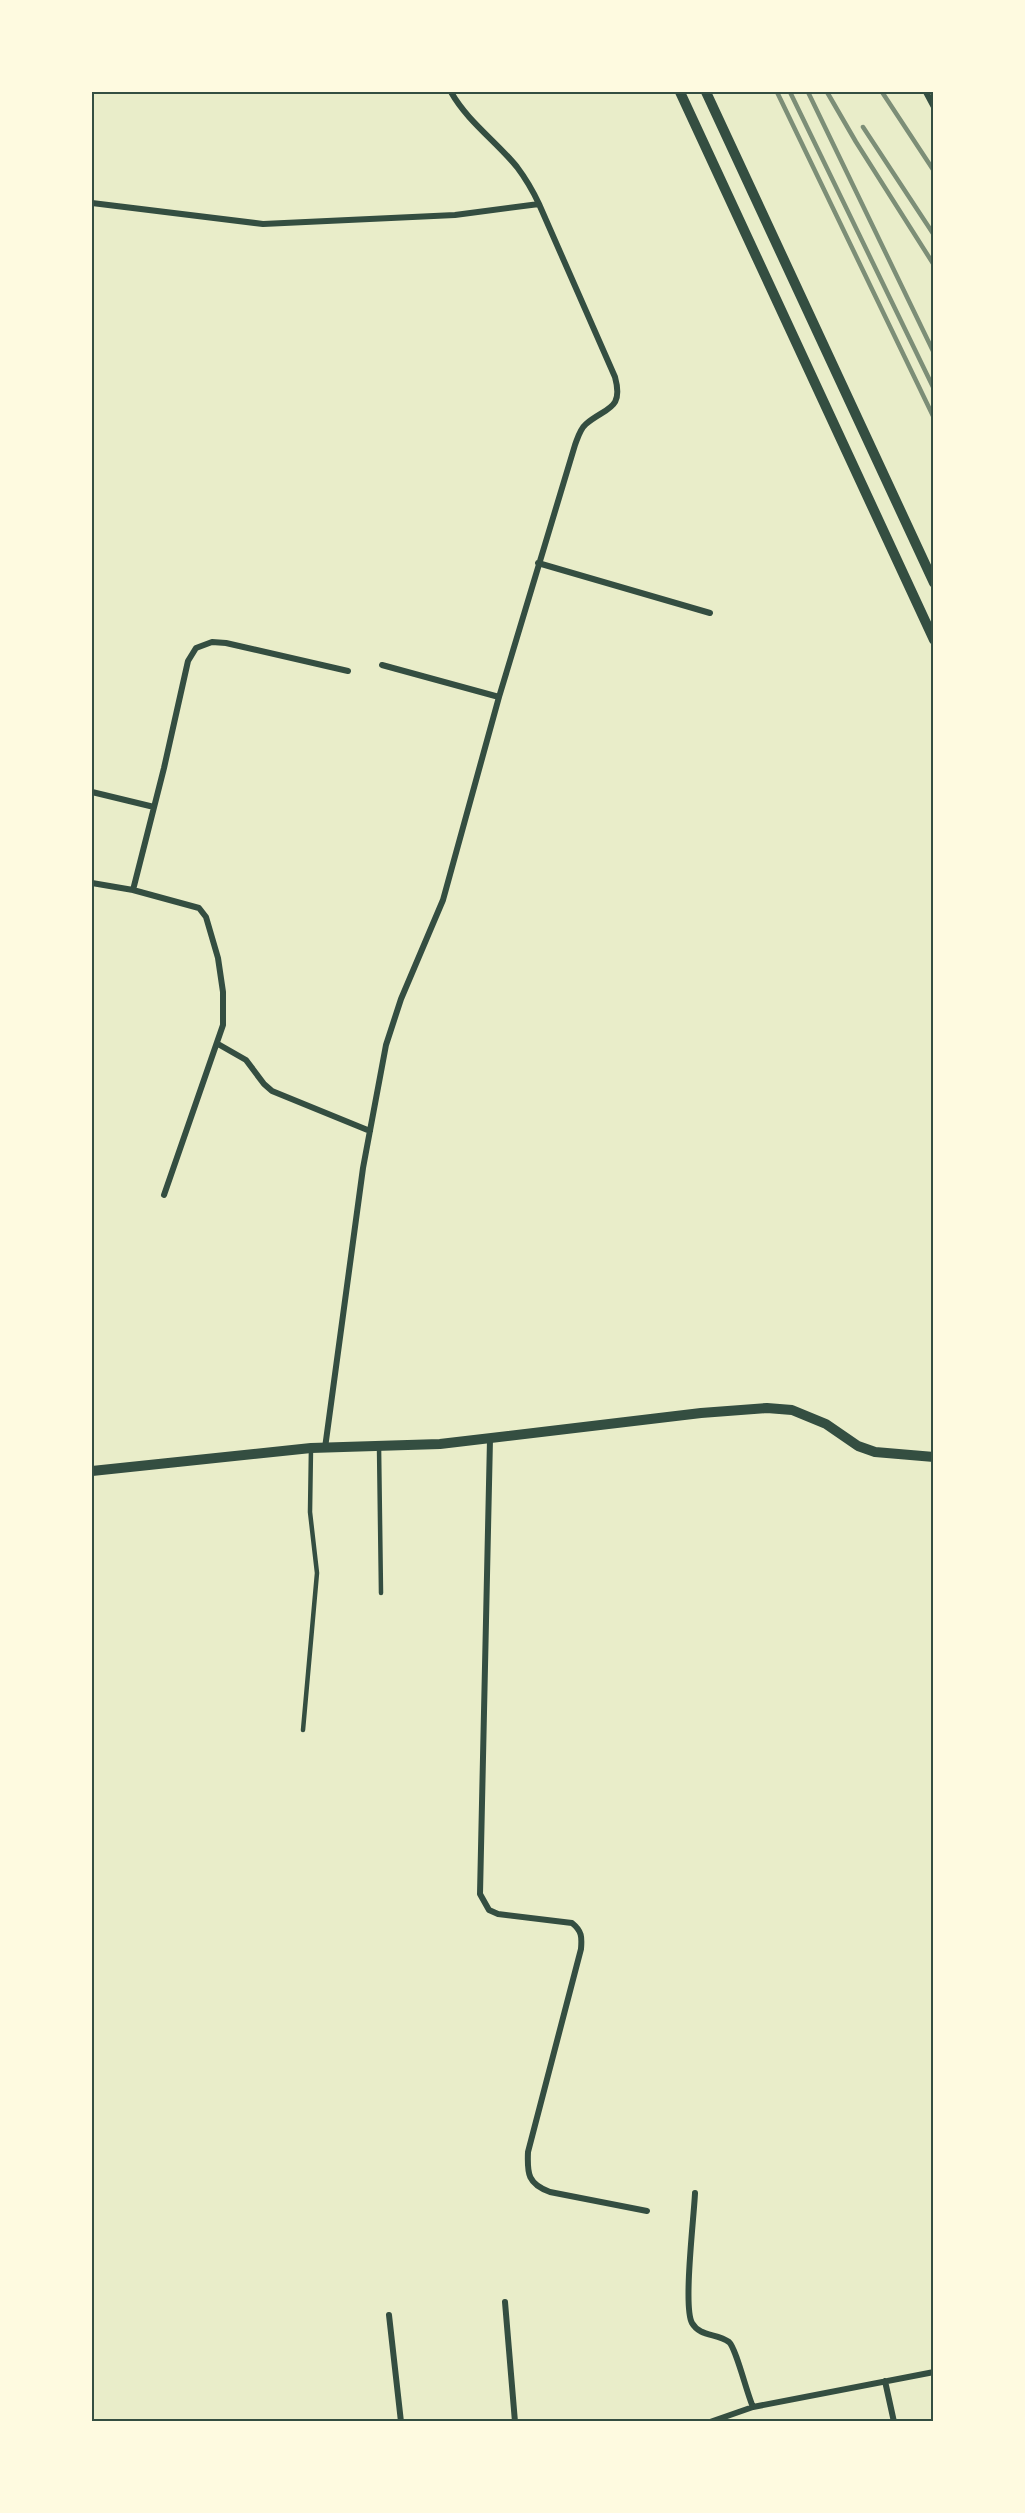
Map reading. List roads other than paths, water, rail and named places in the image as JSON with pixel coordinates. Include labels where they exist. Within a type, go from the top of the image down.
[{"type":"street","points":[[325,1448],[363,1168],[386,1045],[401,999],[443,900],[538,563],[581,429],[613,407],[618,396],[618,387],[539,204],[516,166],[469,117],[449,92]]},
{"type":"street","points":[[680,92],[933,640]]},
{"type":"street","points":[[706,92],[933,583]]},
{"type":"street","points":[[926,92],[933,107]]},
{"type":"street","points":[[92,203],[263,224],[455,215],[539,204]]},
{"type":"street","points":[[538,563],[710,613]]},
{"type":"street","points":[[133,890],[188,661],[196,648],[212,642],[225,643],[348,671]]},
{"type":"street","points":[[382,665],[499,698]]},
{"type":"street","points":[[92,792],[154,807]]},
{"type":"street","points":[[92,883],[133,890],[193,905],[206,917],[218,958],[223,992],[223,1025],[164,1195]]},
{"type":"street","points":[[218,1044],[246,1060],[272,1091],[370,1131]]},
{"type":"street","points":[[92,1471],[311,1448],[441,1444],[701,1413],[767,1408],[792,1410],[826,1424],[858,1446],[875,1452],[933,1457]]},
{"type":"street","points":[[490,1439],[486,1670],[479,1847],[480,1894],[489,1910],[498,1914],[572,1923],[580,1930],[582,1936],[581,1949],[528,2152],[529,2174],[537,2187],[550,2192],[647,2211]]},
{"type":"street","points":[[695,2193],[689,2300],[691,2322],[702,2333],[722,2339],[734,2348],[753,2407]]},
{"type":"street","points":[[505,2302],[515,2421]]},
{"type":"street","points":[[389,2315],[401,2421]]},
{"type":"street","points":[[710,2421],[753,2407],[933,2373]]},
{"type":"street","points":[[885,2381],[894,2421]]},
{"type":"lane","points":[[379,1446],[381,1593]]},
{"type":"lane","points":[[303,1730],[317,1573],[310,1512],[311,1448]]},
{"type":"railway","points":[[777,92],[934,418]]},
{"type":"railway","points":[[790,92],[934,389]]},
{"type":"railway","points":[[808,92],[934,353]]},
{"type":"railway","points":[[827,92],[934,265]]},
{"type":"railway","points":[[882,92],[934,171]]},
{"type":"railway","points":[[863,127],[934,235]]}]
